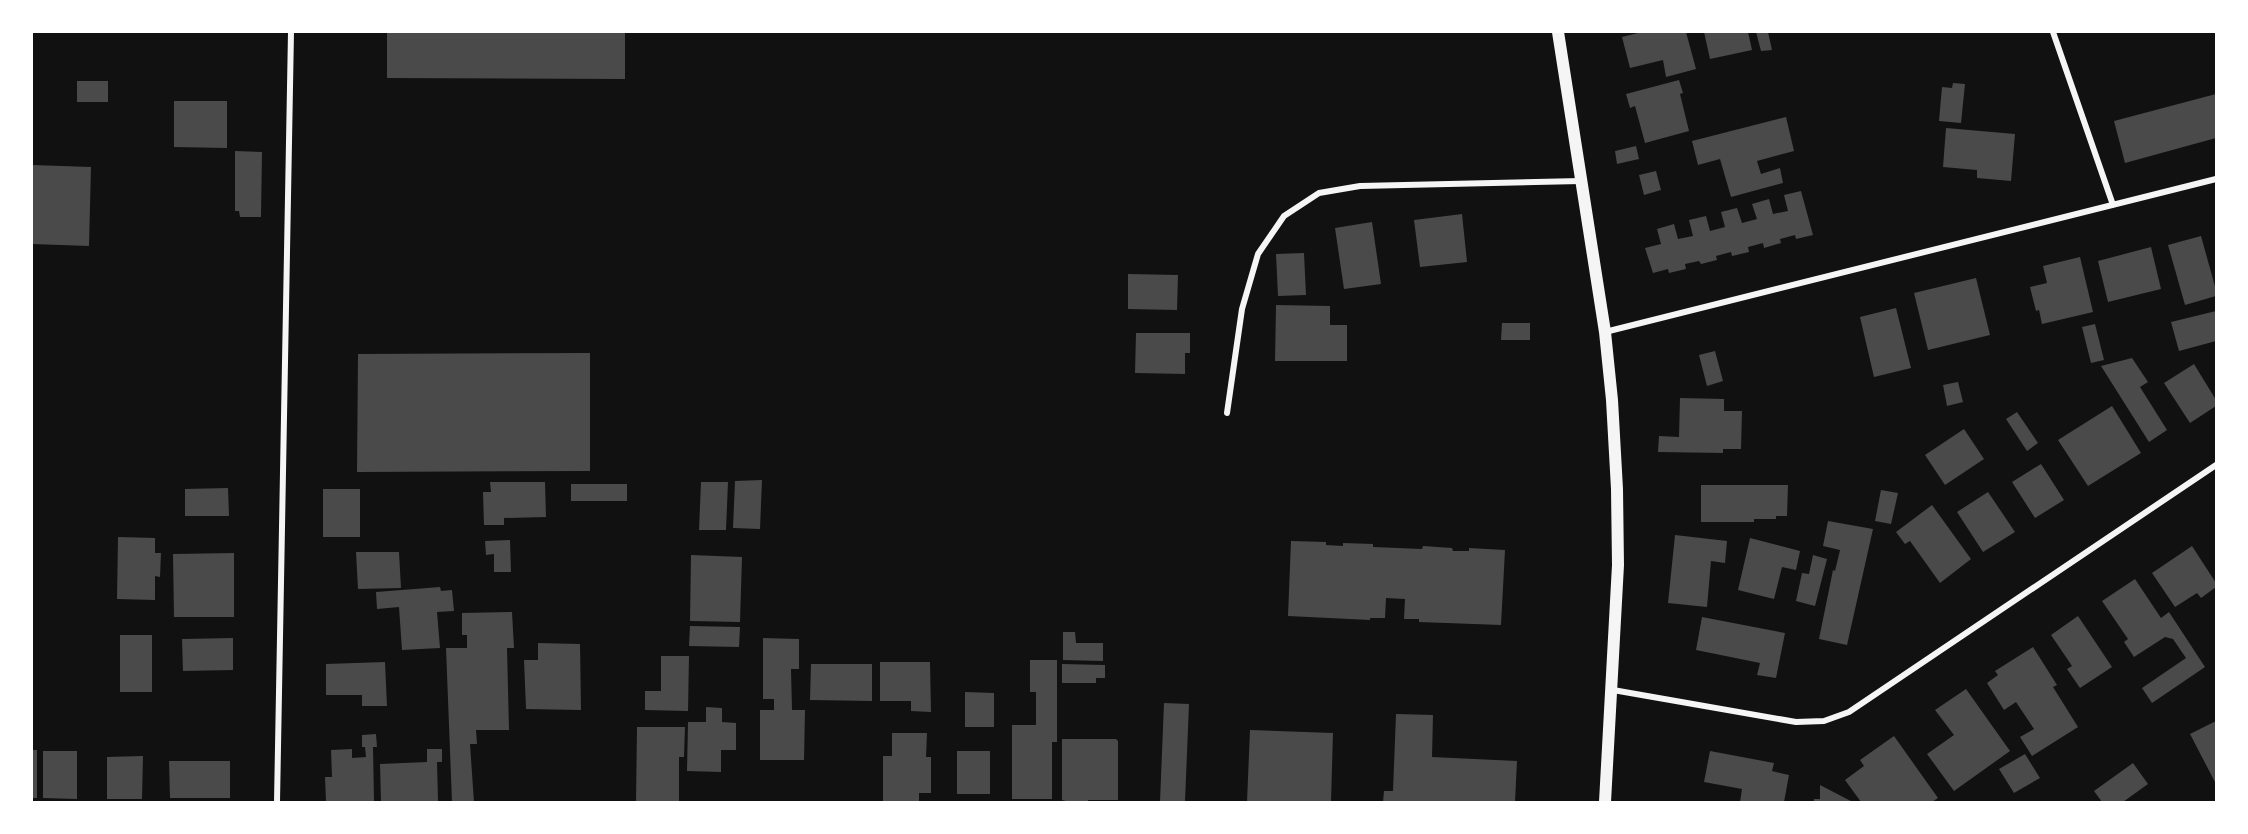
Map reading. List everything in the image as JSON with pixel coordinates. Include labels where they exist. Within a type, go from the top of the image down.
[{"type":"main road","points":[[1558,32],[1605,332],[1612,400],[1618,565],[1613,690],[1605,802]]},
{"type":"street","points":[[277,802],[291,32]]},
{"type":"street","points":[[2053,32],[2113,205]]},
{"type":"street","points":[[1605,332],[2217,179]]},
{"type":"street","points":[[1227,413],[1242,309],[1258,254],[1284,216],[1319,193],[1359,186],[1581,181]]},
{"type":"street","points":[[1613,690],[1796,722],[1824,721],[1849,712],[2217,465]]},
{"type":"building","points":[[387,32],[625,32],[625,79],[387,78]]},
{"type":"building","points":[[1642,32],[1686,32],[1696,69],[1666,77],[1663,60],[1630,68],[1622,37]]},
{"type":"building","points":[[1704,32],[1748,32],[1752,50],[1710,59]]},
{"type":"building","points":[[1756,32],[1768,32],[1772,50],[1761,51]]},
{"type":"building","points":[[1679,80],[1689,131],[1645,143],[1635,106],[1630,108],[1626,94]]},
{"type":"building","points":[[77,81],[108,81],[108,102],[77,102]]},
{"type":"building","points":[[1953,83],[1965,84],[1961,123],[1939,121],[1942,87],[1952,88]]},
{"type":"building","points":[[2216,94],[2216,138],[2125,163],[2114,121]]},
{"type":"building","points":[[174,101],[227,101],[227,148],[174,147]]},
{"type":"building","points":[[1786,117],[1794,151],[1757,161],[1761,174],[1780,168],[1783,183],[1731,197],[1720,159],[1698,165],[1692,141]]},
{"type":"building","points":[[1946,128],[2015,134],[2011,181],[1977,178],[1977,170],[1943,167]]},
{"type":"building","points":[[1636,146],[1639,159],[1617,164],[1615,151]]},
{"type":"building","points":[[235,151],[262,152],[261,217],[240,217],[239,211],[235,211]]},
{"type":"building","points":[[32,165],[91,167],[89,246],[32,244]]},
{"type":"building","points":[[1656,171],[1661,190],[1644,195],[1639,175]]},
{"type":"building","points":[[1801,191],[1813,235],[1796,239],[1795,235],[1780,239],[1781,243],[1764,248],[1763,243],[1748,247],[1749,252],[1732,256],[1731,252],[1716,256],[1717,260],[1701,264],[1699,261],[1685,264],[1686,269],[1669,273],[1668,269],[1653,273],[1645,248],[1661,244],[1657,229],[1674,224],[1678,239],[1693,236],[1689,220],[1706,216],[1710,231],[1725,227],[1721,212],[1737,208],[1742,223],[1757,219],[1752,204],[1769,199],[1773,214],[1788,211],[1784,195]]},
{"type":"building","points":[[1462,214],[1467,262],[1420,267],[1414,220]]},
{"type":"building","points":[[1372,222],[1381,284],[1344,289],[1335,228]]},
{"type":"building","points":[[2201,236],[2216,296],[2185,305],[2168,245]]},
{"type":"building","points":[[2151,247],[2161,289],[2108,302],[2098,261]]},
{"type":"building","points":[[1304,253],[1306,295],[1278,296],[1276,254]]},
{"type":"building","points":[[2080,257],[2093,312],[2042,324],[2030,287],[2047,283],[2043,266]]},
{"type":"building","points":[[1128,274],[1178,275],[1177,310],[1128,309]]},
{"type":"building","points":[[1976,278],[1990,335],[1928,350],[1914,293]]},
{"type":"building","points":[[1276,305],[1330,306],[1330,325],[1347,325],[1347,361],[1275,361]]},
{"type":"building","points":[[1896,308],[1911,368],[1874,377],[1860,317]]},
{"type":"building","points":[[2216,311],[2216,341],[2179,351],[2171,322]]},
{"type":"building","points":[[1502,323],[1530,323],[1530,340],[1501,340]]},
{"type":"building","points":[[2095,324],[2104,360],[2091,363],[2082,327]]},
{"type":"building","points":[[1136,333],[1190,333],[1190,353],[1185,353],[1185,374],[1135,373]]},
{"type":"building","points":[[1715,351],[1723,381],[1707,386],[1699,355]]},
{"type":"building","points":[[590,353],[590,471],[357,472],[358,354]]},
{"type":"building","points":[[2132,358],[2148,382],[2140,387],[2167,430],[2149,442],[2101,366]]},
{"type":"building","points":[[2194,364],[2216,400],[2216,406],[2190,423],[2164,383]]},
{"type":"building","points":[[1958,382],[1963,402],[1947,406],[1943,385]]},
{"type":"building","points":[[1680,398],[1724,399],[1724,411],[1742,411],[1741,449],[1723,449],[1723,453],[1658,452],[1659,436],[1679,437]]},
{"type":"building","points":[[2112,406],[2141,453],[2088,486],[2058,440]]},
{"type":"building","points":[[2017,412],[2038,443],[2027,451],[2006,419]]},
{"type":"building","points":[[1964,429],[1984,459],[1945,485],[1925,455]]},
{"type":"building","points":[[2041,464],[2064,500],[2035,518],[2012,482]]},
{"type":"building","points":[[762,480],[760,529],[733,528],[735,481]]},
{"type":"building","points":[[490,482],[545,482],[546,517],[504,518],[504,525],[484,525],[483,492],[491,492]]},
{"type":"building","points":[[701,482],[728,482],[726,530],[699,530]]},
{"type":"building","points":[[571,484],[627,484],[627,501],[571,501]]},
{"type":"building","points":[[1701,485],[1788,485],[1787,516],[1776,516],[1776,519],[1754,519],[1754,522],[1701,522]]},
{"type":"building","points":[[228,488],[229,516],[185,516],[185,489]]},
{"type":"building","points":[[323,489],[360,489],[360,537],[323,537]]},
{"type":"building","points":[[1881,490],[1898,493],[1891,524],[1875,521]]},
{"type":"building","points":[[1988,492],[2015,532],[1983,552],[1957,512]]},
{"type":"building","points":[[1932,505],[1971,559],[1940,583],[1910,541],[1905,544],[1896,532]]},
{"type":"building","points":[[1828,521],[1873,529],[1847,645],[1819,639],[1833,570],[1835,571],[1840,550],[1823,546]]},
{"type":"building","points":[[1675,535],[1727,541],[1725,563],[1711,561],[1707,607],[1668,603]]},
{"type":"building","points":[[118,537],[155,538],[155,553],[161,553],[160,577],[155,576],[155,600],[117,599]]},
{"type":"building","points":[[1750,538],[1800,551],[1796,570],[1782,567],[1774,599],[1738,590]]},
{"type":"building","points":[[510,540],[511,572],[494,572],[494,554],[486,555],[485,541]]},
{"type":"building","points":[[1291,541],[1326,542],[1326,545],[1343,546],[1343,543],[1373,544],[1373,547],[1422,549],[1423,546],[1452,548],[1453,551],[1469,551],[1469,548],[1505,550],[1501,625],[1419,622],[1419,619],[1404,619],[1405,599],[1386,598],[1385,618],[1370,618],[1370,620],[1288,616]]},
{"type":"building","points":[[2192,546],[2216,583],[2216,587],[2201,598],[2197,593],[2175,607],[2152,573]]},
{"type":"building","points":[[356,552],[399,552],[401,588],[358,589]]},
{"type":"building","points":[[234,553],[234,617],[174,617],[173,554]]},
{"type":"building","points":[[691,555],[742,557],[740,622],[690,621]]},
{"type":"building","points":[[1813,555],[1827,559],[1815,606],[1796,601],[1802,573],[1809,574]]},
{"type":"building","points":[[2135,579],[2161,618],[2169,612],[2205,667],[2152,703],[2142,688],[2186,658],[2173,639],[2165,637],[2134,657],[2124,642],[2128,639],[2102,601]]},
{"type":"building","points":[[440,587],[441,591],[452,590],[454,611],[437,612],[440,648],[402,650],[399,607],[377,609],[376,592]]},
{"type":"building","points":[[512,612],[514,648],[507,648],[509,730],[476,730],[477,744],[470,744],[474,802],[452,802],[446,648],[467,648],[467,635],[462,635],[462,613]]},
{"type":"building","points":[[2078,616],[2112,667],[2080,688],[2067,669],[2072,666],[2051,635]]},
{"type":"building","points":[[1702,617],[1785,633],[1776,678],[1757,675],[1760,663],[1696,650]]},
{"type":"building","points":[[690,626],[740,627],[739,647],[689,646]]},
{"type":"building","points":[[1063,632],[1075,632],[1076,643],[1103,643],[1103,661],[1063,660]]},
{"type":"building","points":[[120,635],[152,635],[152,692],[120,692]]},
{"type":"building","points":[[233,638],[233,670],[183,671],[182,639]]},
{"type":"building","points":[[763,638],[799,639],[799,669],[791,669],[792,710],[805,710],[804,760],[760,760],[760,710],[774,710],[774,699],[763,699]]},
{"type":"building","points":[[538,643],[580,644],[581,710],[526,709],[524,660],[538,660]]},
{"type":"building","points":[[2033,647],[2057,685],[2053,687],[2078,727],[2032,756],[2020,737],[2034,729],[2016,702],[2004,710],[1987,683],[1998,675],[1995,671]]},
{"type":"building","points":[[661,656],[689,656],[688,711],[645,710],[645,691],[661,691]]},
{"type":"building","points":[[1030,660],[1057,660],[1057,742],[1052,742],[1052,799],[1012,799],[1012,725],[1036,725],[1036,692],[1030,692]]},
{"type":"building","points":[[385,662],[387,706],[362,706],[362,695],[326,695],[326,664]]},
{"type":"building","points":[[880,662],[930,662],[931,712],[911,711],[911,701],[880,701]]},
{"type":"building","points":[[811,664],[872,664],[872,701],[810,700]]},
{"type":"building","points":[[1062,664],[1105,665],[1105,678],[1096,678],[1096,683],[1062,683]]},
{"type":"building","points":[[1966,689],[2010,751],[1954,791],[1927,754],[1954,735],[1935,710]]},
{"type":"building","points":[[965,692],[994,693],[994,727],[965,727]]},
{"type":"building","points":[[1164,703],[1189,704],[1185,802],[1160,802]]},
{"type":"building","points":[[706,707],[722,708],[722,722],[736,723],[736,750],[721,750],[721,772],[687,771],[688,722],[706,722]]},
{"type":"building","points":[[1396,714],[1433,715],[1432,757],[1517,761],[1515,802],[1383,802],[1384,791],[1393,791]]},
{"type":"building","points":[[2216,721],[2216,784],[2190,734]]},
{"type":"building","points":[[637,727],[685,727],[684,757],[679,757],[679,802],[636,802]]},
{"type":"building","points":[[1250,730],[1333,733],[1331,802],[1247,802]]},
{"type":"building","points":[[892,733],[927,733],[926,757],[931,757],[931,793],[919,793],[919,802],[883,801],[883,756],[892,756]]},
{"type":"building","points":[[376,734],[377,747],[373,747],[374,801],[326,802],[325,777],[332,777],[331,750],[352,749],[352,758],[366,757],[365,747],[362,747],[362,735]]},
{"type":"building","points":[[1894,736],[1938,798],[1932,802],[1861,802],[1845,780],[1864,766],[1860,760]]},
{"type":"building","points":[[1062,739],[1116,739],[1118,741],[1118,800],[1070,802],[1062,800]]},
{"type":"building","points":[[427,749],[442,749],[442,762],[437,762],[438,801],[381,802],[380,764],[427,762]]},
{"type":"building","points":[[32,750],[37,750],[37,798],[32,798]]},
{"type":"building","points":[[43,751],[77,751],[77,799],[43,798]]},
{"type":"building","points":[[957,751],[990,751],[990,794],[957,794]]},
{"type":"building","points":[[1710,751],[1774,763],[1772,771],[1789,775],[1784,802],[1740,802],[1742,789],[1704,782]]},
{"type":"building","points":[[2025,754],[2040,778],[2014,793],[1999,769]]},
{"type":"building","points":[[143,756],[142,799],[107,799],[107,757]]},
{"type":"building","points":[[169,761],[230,761],[230,798],[170,798]]},
{"type":"building","points":[[2133,763],[2148,784],[2123,802],[2102,802],[2094,791]]},
{"type":"building","points":[[1820,785],[1853,802],[1814,802],[1814,799],[1820,799]]}]
